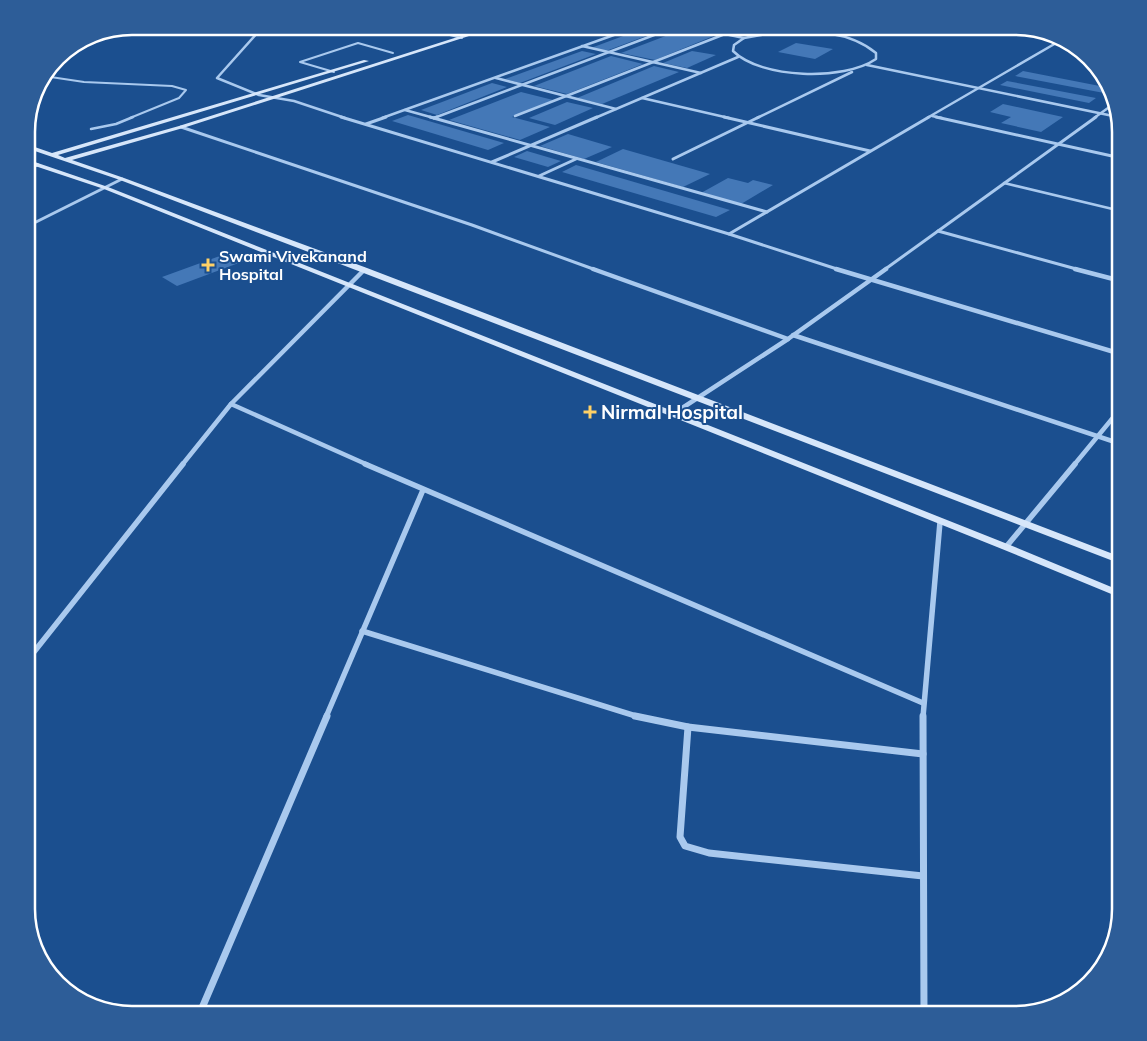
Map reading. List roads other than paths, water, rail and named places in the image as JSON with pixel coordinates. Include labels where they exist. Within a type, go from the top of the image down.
[{"type":"main road","points":[[35,159],[260,95],[450,35]]},
{"type":"main road","points":[[38,165],[181,127],[471,35]]},
{"type":"main road","points":[[35,149],[122,179],[364,270],[1112,558]]},
{"type":"main road","points":[[35,164],[106,188],[347,286],[1006,547],[1112,591]]},
{"type":"street","points":[[256,35],[217,78],[260,95],[277,97],[729,234],[871,280],[1112,351]]},
{"type":"street","points":[[365,125],[613,35]]},
{"type":"street","points":[[434,118],[655,35]]},
{"type":"street","points":[[515,116],[722,35]]},
{"type":"street","points":[[730,35],[744,38],[760,35]]},
{"type":"street","points":[[673,159],[876,59],[876,53],[870,46],[836,35]]},
{"type":"street","points":[[744,38],[734,46],[733,51],[738,57],[752,64],[797,73],[857,69]]},
{"type":"street","points":[[729,234],[1055,44]]},
{"type":"street","points":[[582,46],[702,73]]},
{"type":"street","points":[[492,162],[738,57]]},
{"type":"street","points":[[867,65],[1110,116]]},
{"type":"street","points":[[496,78],[616,109]]},
{"type":"street","points":[[642,98],[871,151]]},
{"type":"street","points":[[673,414],[788,339],[1109,107]]},
{"type":"street","points":[[405,110],[767,212]]},
{"type":"street","points":[[932,116],[1112,156]]},
{"type":"street","points":[[181,127],[472,225],[788,339]]},
{"type":"street","points":[[539,176],[576,159]]},
{"type":"street","points":[[35,223],[122,179]]},
{"type":"street","points":[[938,231],[1112,279]]},
{"type":"street","points":[[35,651],[230,404],[364,270]]},
{"type":"street","points":[[793,335],[1112,441]]},
{"type":"street","points":[[230,404],[423,490],[923,703]]},
{"type":"street","points":[[1006,547],[1112,418]]},
{"type":"street","points":[[203,1006],[423,490]]},
{"type":"street","points":[[924,1006],[923,703],[940,522]]},
{"type":"street","points":[[362,631],[642,718],[688,727],[923,754]]},
{"type":"street","points":[[688,727],[680,837],[685,846],[709,853],[923,876]]},
{"type":"lane","points":[[450,35],[462,38]]},
{"type":"lane","points":[[334,72],[300,62],[358,43],[393,53]]},
{"type":"lane","points":[[52,77],[84,82],[172,86],[186,90],[180,98],[116,124],[91,129]]},
{"type":"lane","points":[[1004,184],[1112,209]]},
{"type":"place","name":"Swami Vivekanand Hospital","points":[[208,265]]},
{"type":"place","name":"Nirmal Hospital","points":[[590,412]]}]
